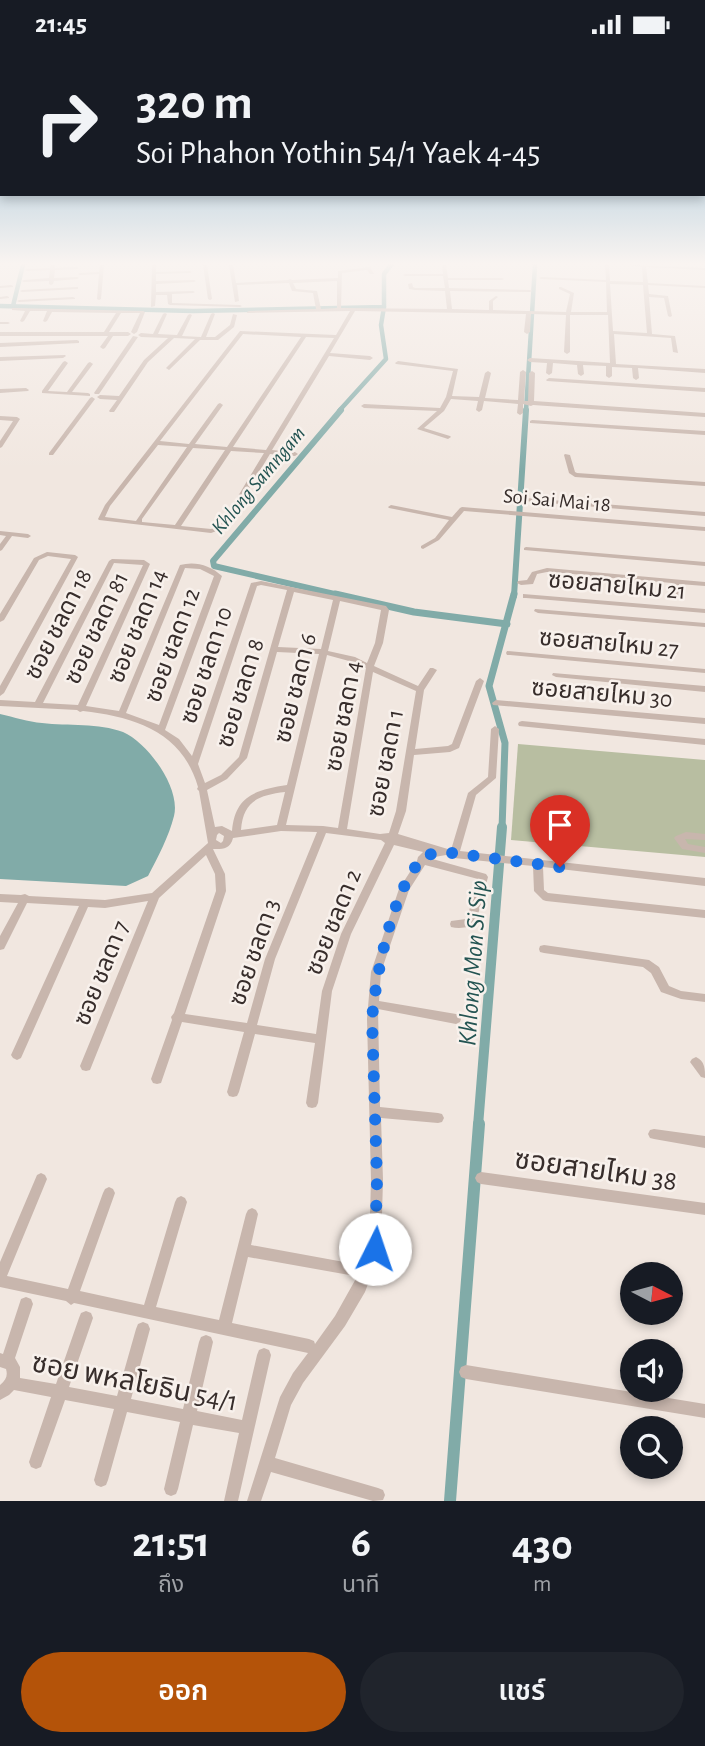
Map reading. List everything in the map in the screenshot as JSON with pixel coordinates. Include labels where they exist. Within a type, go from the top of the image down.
[{"type":"street","points":[[0,345],[79,344],[86,333]]},
{"type":"street","points":[[3,334],[86,333],[216,339],[224,333]]},
{"type":"street","points":[[112,411],[146,361],[178,333]]},
{"type":"street","points":[[169,369],[204,333]]},
{"type":"street","points":[[241,333],[100,517],[105,521],[211,531],[223,527],[340,333]]},
{"type":"street","points":[[258,333],[337,337]]},
{"type":"street","points":[[568,333],[568,352]]},
{"type":"street","points":[[609,376],[611,333]]},
{"type":"street","points":[[621,333],[673,337],[676,352]]},
{"type":"street","points":[[103,347],[109,334]]},
{"type":"street","points":[[51,454],[135,335]]},
{"type":"street","points":[[177,527],[305,335]]},
{"type":"street","points":[[327,354],[370,358]]},
{"type":"street","points":[[0,359],[62,356]]},
{"type":"street","points":[[530,360],[705,371]]},
{"type":"street","points":[[549,373],[550,362]]},
{"type":"street","points":[[65,363],[44,392],[120,398]]},
{"type":"street","points":[[398,363],[456,370],[449,397],[442,411],[420,429],[448,437]]},
{"type":"street","points":[[580,363],[581,374]]},
{"type":"street","points":[[68,394],[90,364]]},
{"type":"street","points":[[635,367],[636,377]]},
{"type":"street","points":[[523,372],[525,403]]},
{"type":"street","points":[[479,410],[488,373]]},
{"type":"street","points":[[520,413],[532,373]]},
{"type":"street","points":[[549,380],[705,390]]},
{"type":"street","points":[[0,391],[26,390]]},
{"type":"street","points":[[449,397],[705,415]]},
{"type":"street","points":[[139,523],[139,519],[220,405]]},
{"type":"street","points":[[364,406],[442,411]]},
{"type":"street","points":[[0,418],[17,419],[3,434],[0,446]]},
{"type":"street","points":[[532,422],[705,433]]},
{"type":"street","points":[[572,434],[573,425]]},
{"type":"street","points":[[157,443],[295,454]]},
{"type":"street","points":[[567,455],[575,475],[705,484]]},
{"type":"street","points":[[526,500],[705,514]]},
{"type":"street","points":[[391,507],[452,519],[437,540],[423,547]]},
{"type":"street","name":"Soi Sai Mai 18","points":[[452,519],[462,509],[705,529]]},
{"type":"street","points":[[0,533],[28,536]]},
{"type":"street","points":[[0,549],[10,534]]},
{"type":"street","points":[[526,549],[705,564]]},
{"type":"street","points":[[0,620],[35,560],[44,555],[75,557],[0,693]]},
{"type":"street","name":"ซอย ชลดา 18","points":[[37,706],[113,560],[147,563]]},
{"type":"street","name":"ซอย ชลดา 81","points":[[80,709],[147,563]]},
{"type":"street","name":"ซอย ชลดา 14","points":[[122,713],[182,566],[195,566],[217,573]]},
{"type":"street","points":[[558,571],[559,587]]},
{"type":"street","points":[[521,583],[530,582],[536,573],[558,571],[705,583]]},
{"type":"street","name":"ซอย ชลดา 12","points":[[161,730],[217,573]]},
{"type":"street","points":[[598,575],[598,590]]},
{"type":"street","points":[[635,578],[637,593]]},
{"type":"street","points":[[675,581],[678,597]]},
{"type":"street","name":"ซอย ชลดา 10","points":[[194,764],[254,585],[258,582],[291,589]]},
{"type":"street","points":[[291,589],[337,598]]},
{"type":"street","name":"ซอย ชลดา 8","points":[[201,789],[224,777],[243,758],[291,589]]},
{"type":"street","name":"ซอยสายไหม 21","points":[[526,596],[705,611]]},
{"type":"street","name":"ซอย ชลดา 4","points":[[337,598],[384,609],[379,643],[370,666],[342,831]]},
{"type":"street","name":"ซอย ชลดา 6","points":[[281,828],[337,598]]},
{"type":"street","points":[[538,611],[705,625]]},
{"type":"street","points":[[274,649],[323,652],[370,666],[420,690],[433,670]]},
{"type":"street","name":"ซอยสายไหม 27","points":[[510,653],[705,671]]},
{"type":"street","points":[[556,675],[705,689]]},
{"type":"street","points":[[412,752],[450,750],[456,746],[480,681]]},
{"type":"street","name":"ซอย ชลดา 1","points":[[387,838],[401,811],[420,690]]},
{"type":"street","points":[[0,703],[122,713],[170,735],[194,764],[220,874],[220,891],[157,1079]]},
{"type":"street","name":"ซอยสายไหม 30","points":[[496,703],[705,721]]},
{"type":"street","points":[[522,724],[705,742]]},
{"type":"street","points":[[446,852],[472,793],[492,778],[495,729]]},
{"type":"street","points":[[211,842],[226,844],[233,834],[241,806],[259,794],[291,788]]},
{"type":"street","points":[[233,834],[281,828],[323,829],[387,838],[426,851],[705,882]]},
{"type":"street","name":"ซอย ชลดา 3","points":[[233,1092],[270,960],[323,829]]},
{"type":"street","points":[[705,837],[686,835],[679,838],[685,847],[705,850]]},
{"type":"street","name":"ซอย ชลดา 2","points":[[312,1103],[327,991],[387,838]]},
{"type":"street","points":[[0,898],[120,903],[155,896],[211,842]]},
{"type":"street","points":[[254,1501],[285,1402],[298,1378],[340,1321],[360,1287],[375,1249],[377,1180],[373,1004],[376,972],[404,889],[426,855],[446,852]]},
{"type":"street","points":[[421,860],[483,877],[472,919],[469,923],[455,924]]},
{"type":"street","points":[[538,864],[539,891],[546,897],[705,915]]},
{"type":"street","name":"ซอย ชลดา 7","points":[[86,1066],[155,896]]},
{"type":"street","points":[[0,946],[25,898]]},
{"type":"street","points":[[18,1055],[85,903]]},
{"type":"street","points":[[544,949],[645,963],[655,970],[664,989],[705,997]]},
{"type":"street","points":[[373,1004],[456,1019]]},
{"type":"street","points":[[176,1017],[320,1038]]},
{"type":"street","points":[[696,1062],[705,1073]]},
{"type":"street","points":[[375,1112],[438,1118]]},
{"type":"street","points":[[654,1134],[705,1142]]},
{"type":"street","name":"ซอยสายไหม 38","points":[[481,1178],[705,1209]]},
{"type":"street","points":[[41,1179],[0,1279],[71,1298],[309,1346]]},
{"type":"street","points":[[71,1298],[109,1193]]},
{"type":"street","points":[[148,1313],[181,1202]]},
{"type":"street","points":[[224,1328],[251,1214]]},
{"type":"street","points":[[243,1249],[355,1270]]},
{"type":"street","points":[[3,1361],[26,1304]]},
{"type":"street","points":[[36,1462],[86,1318]]},
{"type":"street","points":[[101,1480],[143,1329]]},
{"type":"street","points":[[171,1489],[206,1342]]},
{"type":"street","points":[[231,1501],[264,1355]]},
{"type":"street","name":"ซอย พหลโยธิน 54/1","points":[[0,1393],[12,1383],[14,1372],[3,1361]]},
{"type":"street","points":[[466,1372],[705,1411]]},
{"type":"street","name":"ซอย พหลโยธิน 54/1","points":[[12,1383],[248,1428]]},
{"type":"street","points":[[266,1463],[378,1495]]},
{"type":"green space","points":[[518,744],[705,760],[705,857],[511,840]]},
{"type":"water","points":[[0,714],[37,722],[114,729],[133,738],[152,756],[168,780],[175,805],[169,831],[148,876],[126,886],[0,879]]},
{"type":"waterway","name":"Khlong Samngam","points":[[339,411],[386,359],[382,333]]},
{"type":"waterway","name":"Khlong Mon Si Sip","points":[[526,411],[531,333]]},
{"type":"waterway","name":"Khlong Samngam","points":[[341,410],[213,561],[214,566],[343,596]]},
{"type":"waterway","name":"Khlong Mon Si Sip","points":[[514,596],[526,410]]},
{"type":"waterway","name":"Khlong Samngam","points":[[335,594],[414,612],[506,624]]},
{"type":"waterway","name":"Khlong Mon Si Sip","points":[[506,624],[514,594]]},
{"type":"waterway","name":"Khlong Mon Si Sip","points":[[502,829],[505,743],[489,686],[506,624]]},
{"type":"waterway","name":"Khlong Mon Si Sip","points":[[478,1126],[502,827]]},
{"type":"waterway","name":"Khlong Mon Si Sip","points":[[450,1501],[479,1124]]},
{"type":"route","points":[[375,1249],[377,1180],[372,1019],[376,972],[404,889],[426,855],[445,852],[560,867]]}]
